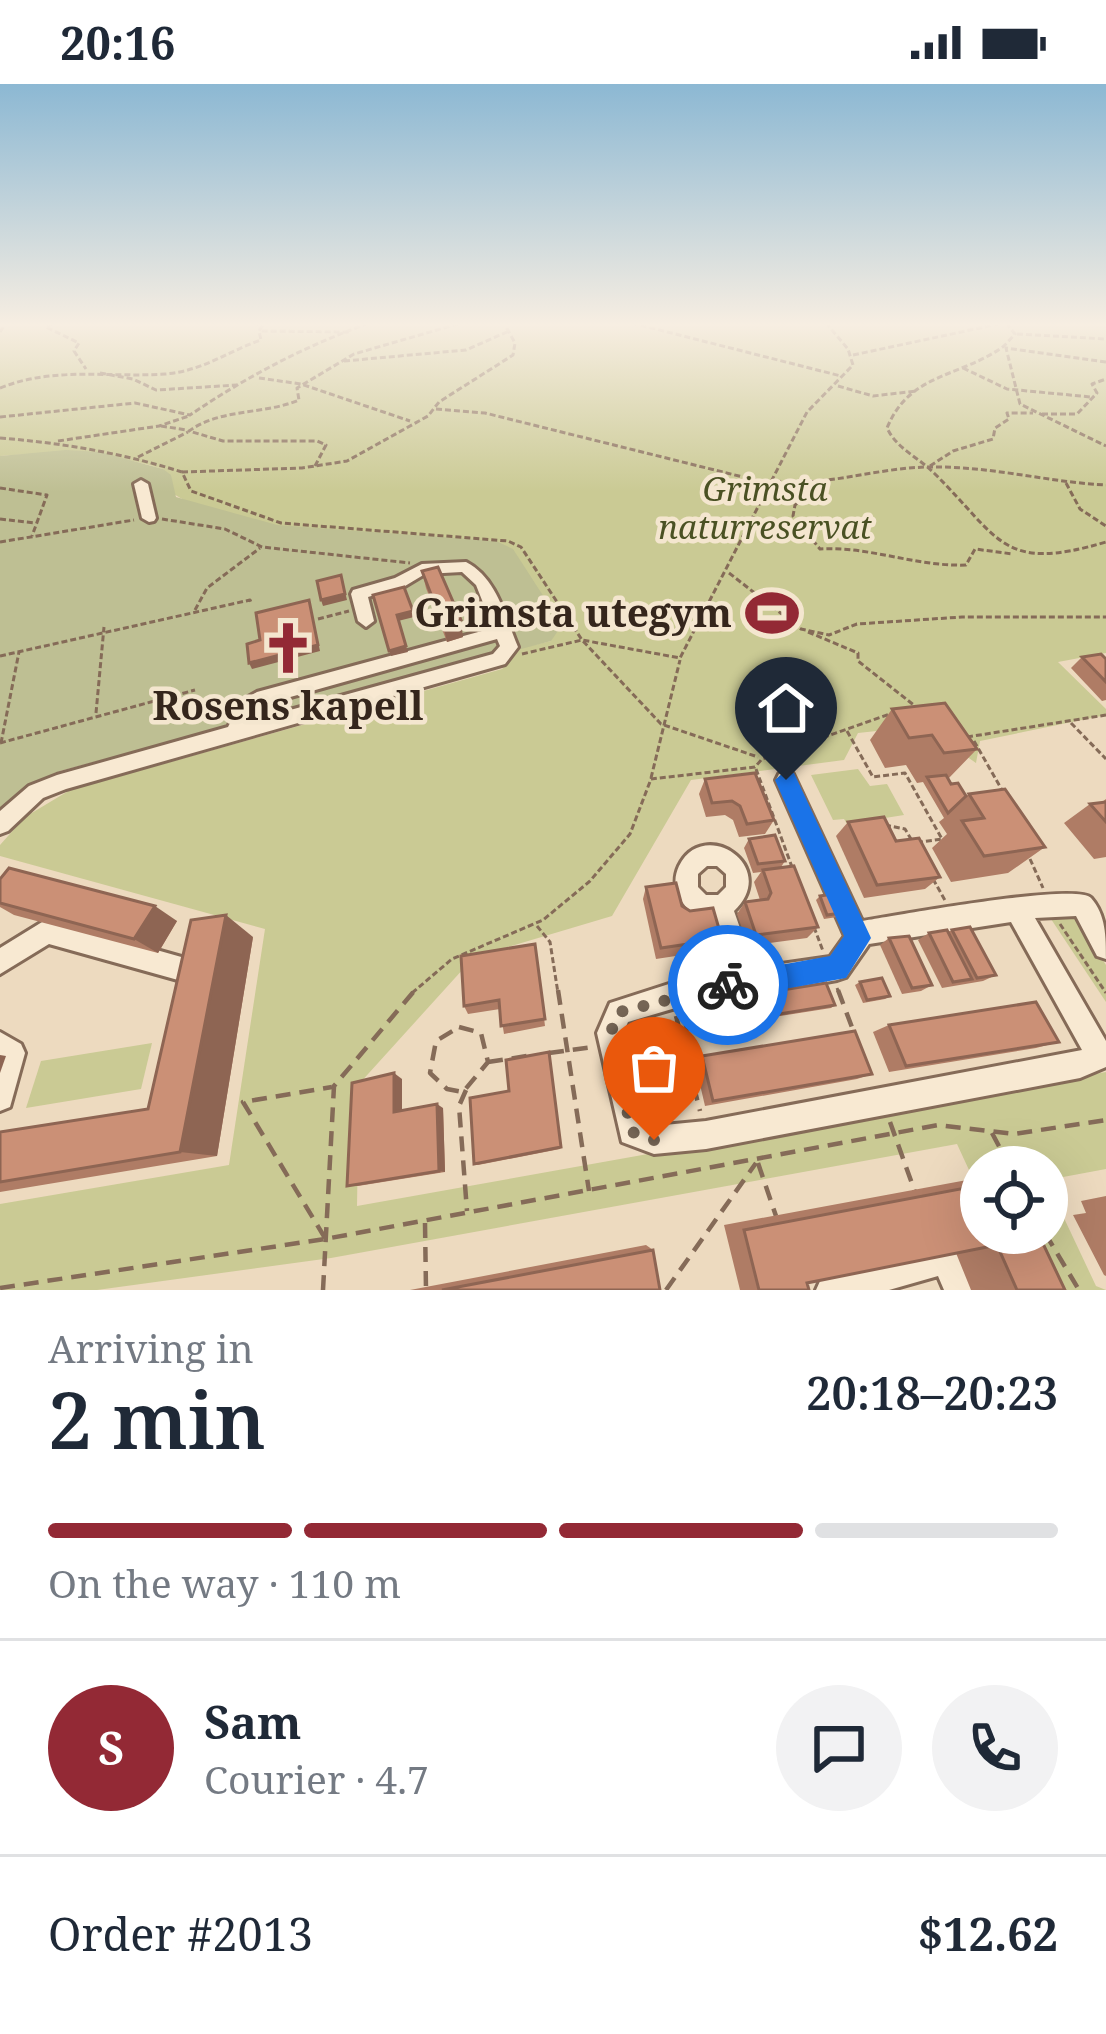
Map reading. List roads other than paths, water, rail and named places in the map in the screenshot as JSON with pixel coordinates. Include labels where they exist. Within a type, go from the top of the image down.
[{"type":"street","points":[[142,484],[149,518]]},
{"type":"street","points":[[0,824],[36,792],[64,781],[499,659],[509,647],[474,571],[466,567],[422,569],[400,582],[359,595],[366,621]]},
{"type":"street","points":[[235,733],[248,706],[263,698],[504,632]]},
{"type":"street","points":[[786,780],[858,938]]},
{"type":"street","points":[[1016,910],[1100,1056],[1080,1065],[706,1136],[654,1140],[632,1132],[610,1034],[619,1012],[672,996],[837,968],[862,933],[1016,910],[1052,905],[1082,904],[1106,947]]},
{"type":"street","points":[[721,906],[746,982]]},
{"type":"street","points":[[0,962],[47,931],[190,971],[192,1001]]},
{"type":"street","points":[[0,1046],[13,1053],[0,1097]]},
{"type":"street","points":[[832,1290],[947,1258],[960,1290]]},
{"type":"place","name":"Grimsta utegym","points":[[772,613]]},
{"type":"place","name":"Rosens kapell","points":[[288,648]]},
{"type":"park label","name":"Grimsta naturreservat","points":[[765,508]]}]
